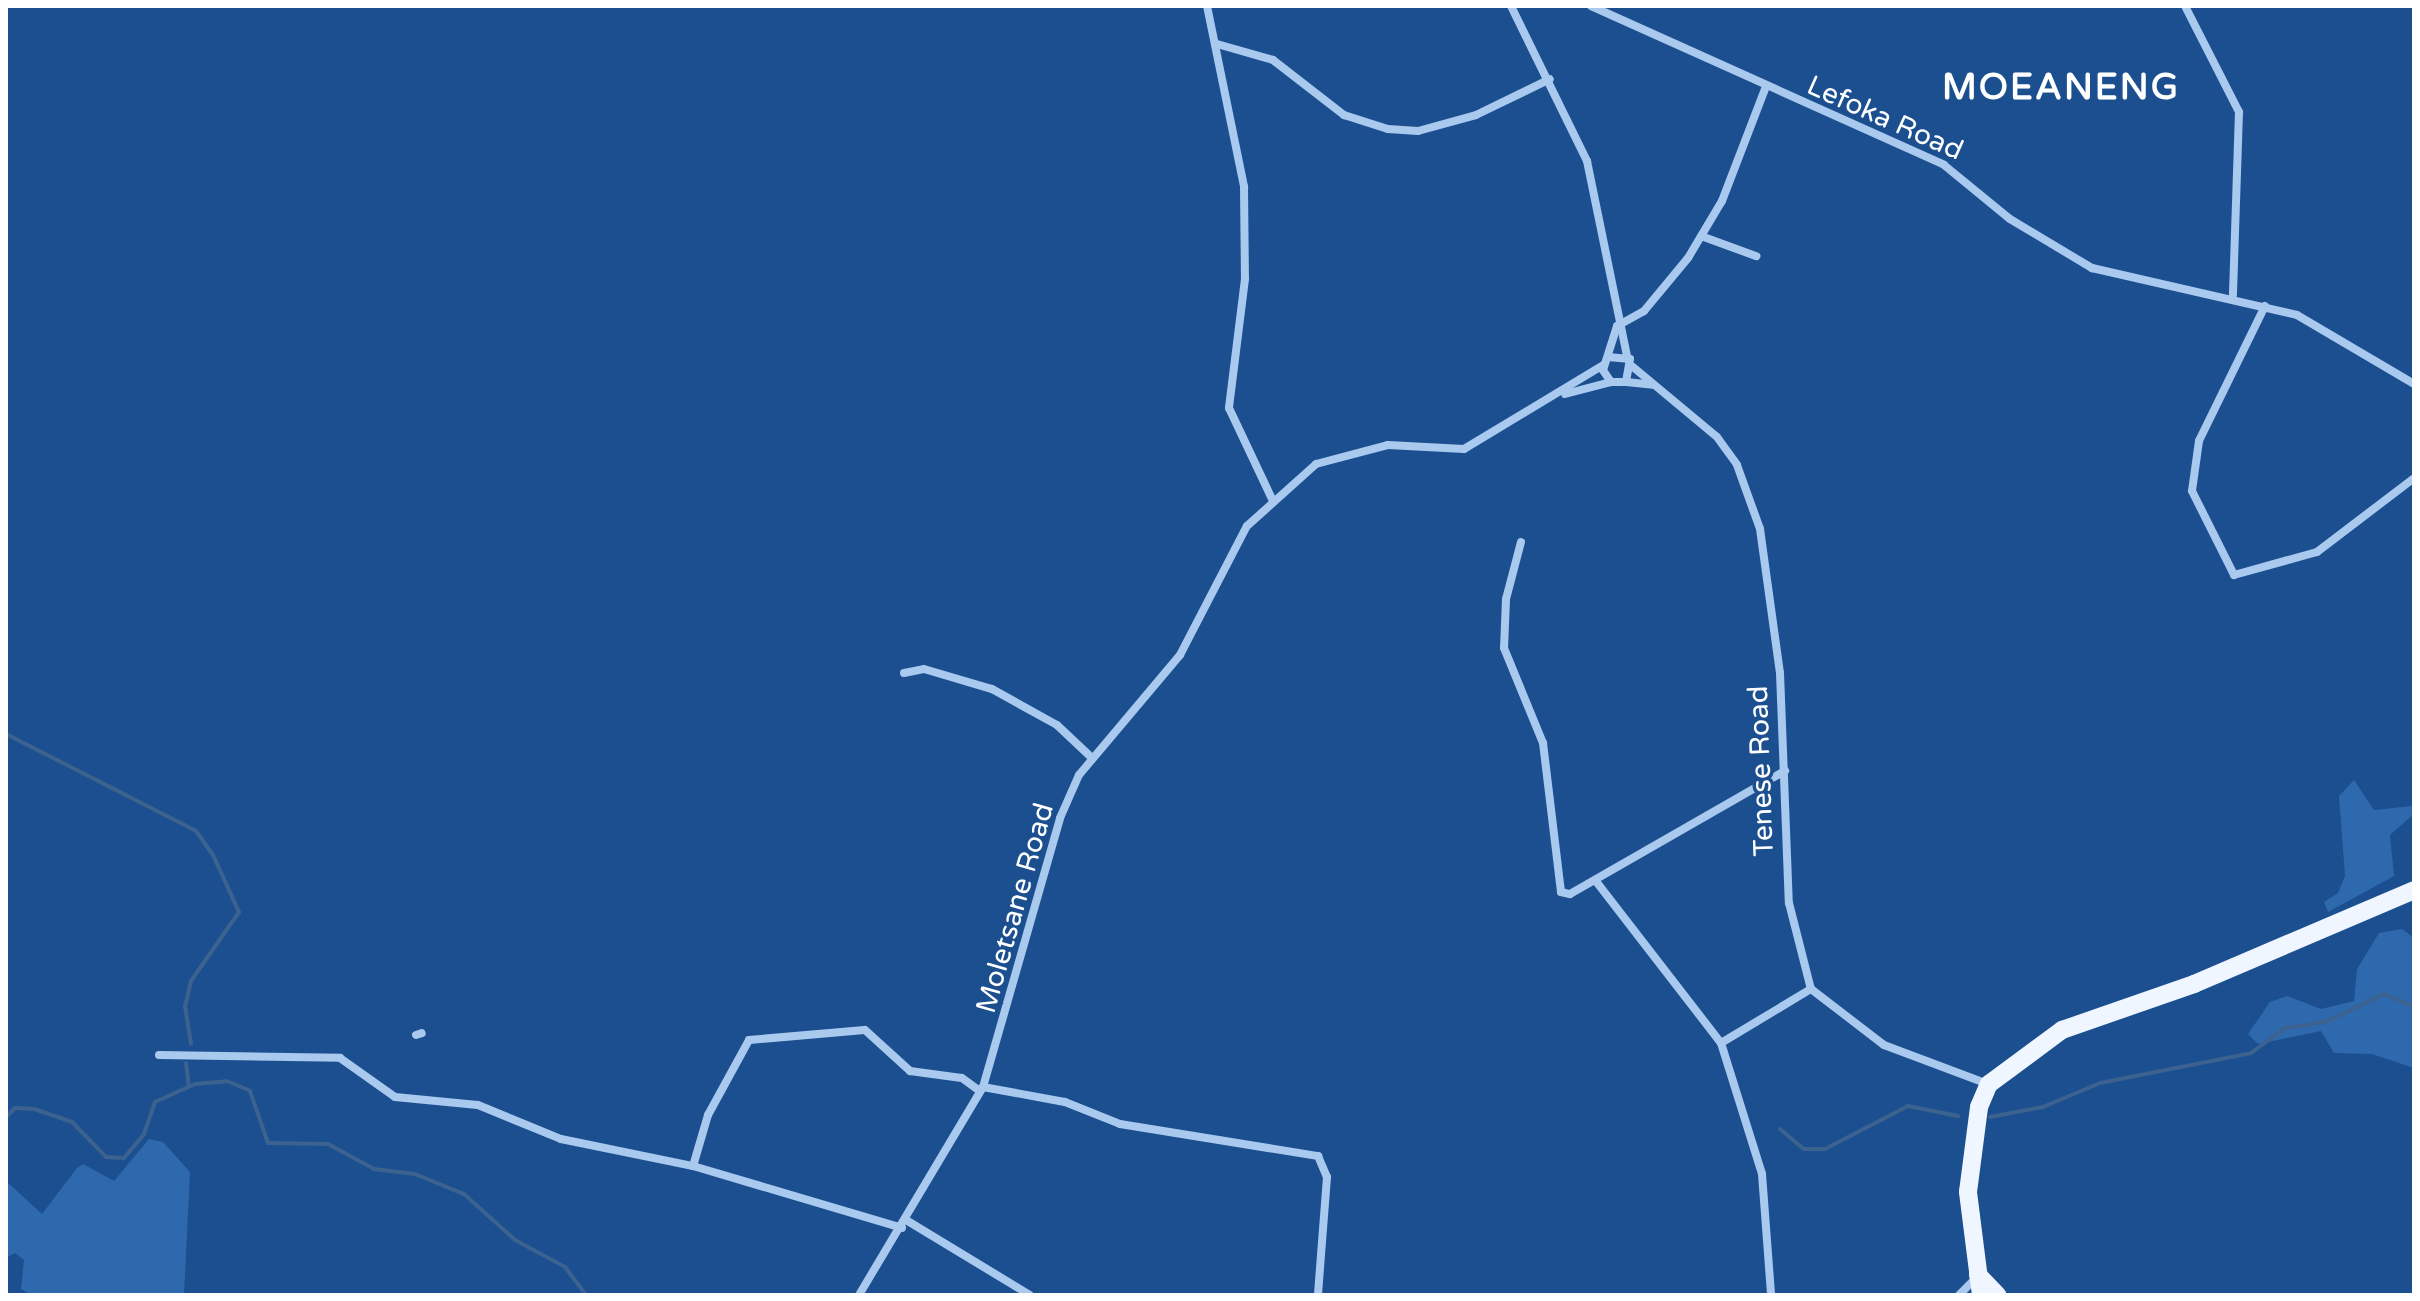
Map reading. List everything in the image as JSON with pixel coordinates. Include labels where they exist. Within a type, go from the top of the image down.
[{"type":"main road","points":[[1981,1295],[1968,1192],[1979,1107],[1989,1084],[2062,1030],[2194,984],[2414,890]]},
{"type":"main road","points":[[1978,1275],[1997,1295]]},
{"type":"street","points":[[1207,6],[1244,187],[1245,279],[1229,408],[1272,499]]},
{"type":"street","name":"Tenese Road","points":[[1511,6],[1550,79],[1587,161],[1617,326],[1627,356],[1633,367],[1717,437],[1750,497],[1772,598],[1785,771],[1789,903],[1811,989]]},
{"type":"street","name":"Lefoka Road","points":[[1591,6],[1765,89],[1944,165],[2010,219],[2092,268],[2137,283],[2233,295],[2265,306],[2375,356],[2414,384]]},
{"type":"street","points":[[2185,6],[2239,112],[2233,295]]},
{"type":"street","points":[[1217,44],[1273,60],[1344,115],[1388,129],[1418,131],[1476,115],[1550,79]]},
{"type":"street","points":[[1611,382],[1606,361],[1617,326],[1644,311],[1701,236],[1765,89]]},
{"type":"street","points":[[1701,236],[1756,256]]},
{"type":"street","points":[[2265,306],[2199,441],[2192,491],[2234,575],[2317,552],[2414,478]]},
{"type":"street","points":[[1606,361],[1627,356]]},
{"type":"street","name":"Moletsane Road","points":[[859,1295],[904,1224],[981,1089],[1060,818],[1091,757],[1180,655],[1234,548],[1272,499],[1343,453],[1388,445],[1455,452],[1565,394],[1606,361]]},
{"type":"street","points":[[1633,367],[1626,382],[1653,385]]},
{"type":"street","name":"Moletsane Road","points":[[1565,394],[1611,382],[1626,382]]},
{"type":"street","points":[[1521,542],[1506,599],[1504,648],[1543,743],[1561,892],[1595,880],[1785,771]]},
{"type":"street","points":[[904,673],[924,669],[992,689],[1057,725],[1091,757]]},
{"type":"street","points":[[1595,880],[1721,1043],[1762,1174],[1771,1295]]},
{"type":"street","points":[[1721,1043],[1811,989],[1851,1025],[1914,1061],[1989,1084]]},
{"type":"street","points":[[693,1166],[708,1115],[749,1040],[865,1030],[910,1071],[962,1078],[981,1089],[1065,1102],[1120,1124],[1318,1156],[1327,1177],[1318,1295]]},
{"type":"street","points":[[159,1055],[340,1058],[395,1097],[478,1105],[570,1142],[693,1166],[904,1224],[1030,1295]]},
{"type":"street","points":[[1959,1295],[1978,1275]]},
{"type":"shaded area","points":[[2354,780],[2374,810],[2412,806],[2414,814],[2390,835],[2394,876],[2328,912],[2324,902],[2338,893],[2345,876],[2339,796]]},
{"type":"shaded area","points":[[2402,929],[2414,938],[2414,1068],[2372,1054],[2334,1053],[2321,1031],[2258,1044],[2248,1034],[2270,1002],[2287,996],[2321,1009],[2354,1001],[2357,969],[2379,933]]},
{"type":"shaded area","points":[[149,1139],[163,1142],[190,1172],[184,1295],[32,1295],[21,1289],[24,1260],[15,1253],[6,1258],[6,1181],[42,1214],[77,1168],[83,1164],[114,1181]]},
{"type":"waterway","points":[[6,734],[196,831],[213,855],[239,912],[191,981],[185,1006],[191,1044]]},
{"type":"waterway","points":[[1990,1117],[2043,1107],[2100,1083],[2251,1053],[2285,1028],[2325,1022],[2384,994],[2414,1007]]},
{"type":"waterway","points":[[186,1063],[189,1086]]},
{"type":"waterway","points":[[6,1117],[15,1108],[34,1109],[72,1122],[106,1157],[124,1158],[144,1134],[155,1102],[195,1084],[227,1081],[250,1091],[268,1143],[328,1144],[374,1169],[415,1174],[464,1194],[515,1240],[565,1267],[586,1295]]},
{"type":"waterway","points":[[1780,1129],[1804,1149],[1825,1149],[1908,1106],[1958,1116]]},
{"type":"district","name":"MOEANENG","points":[[2061,88]]}]
